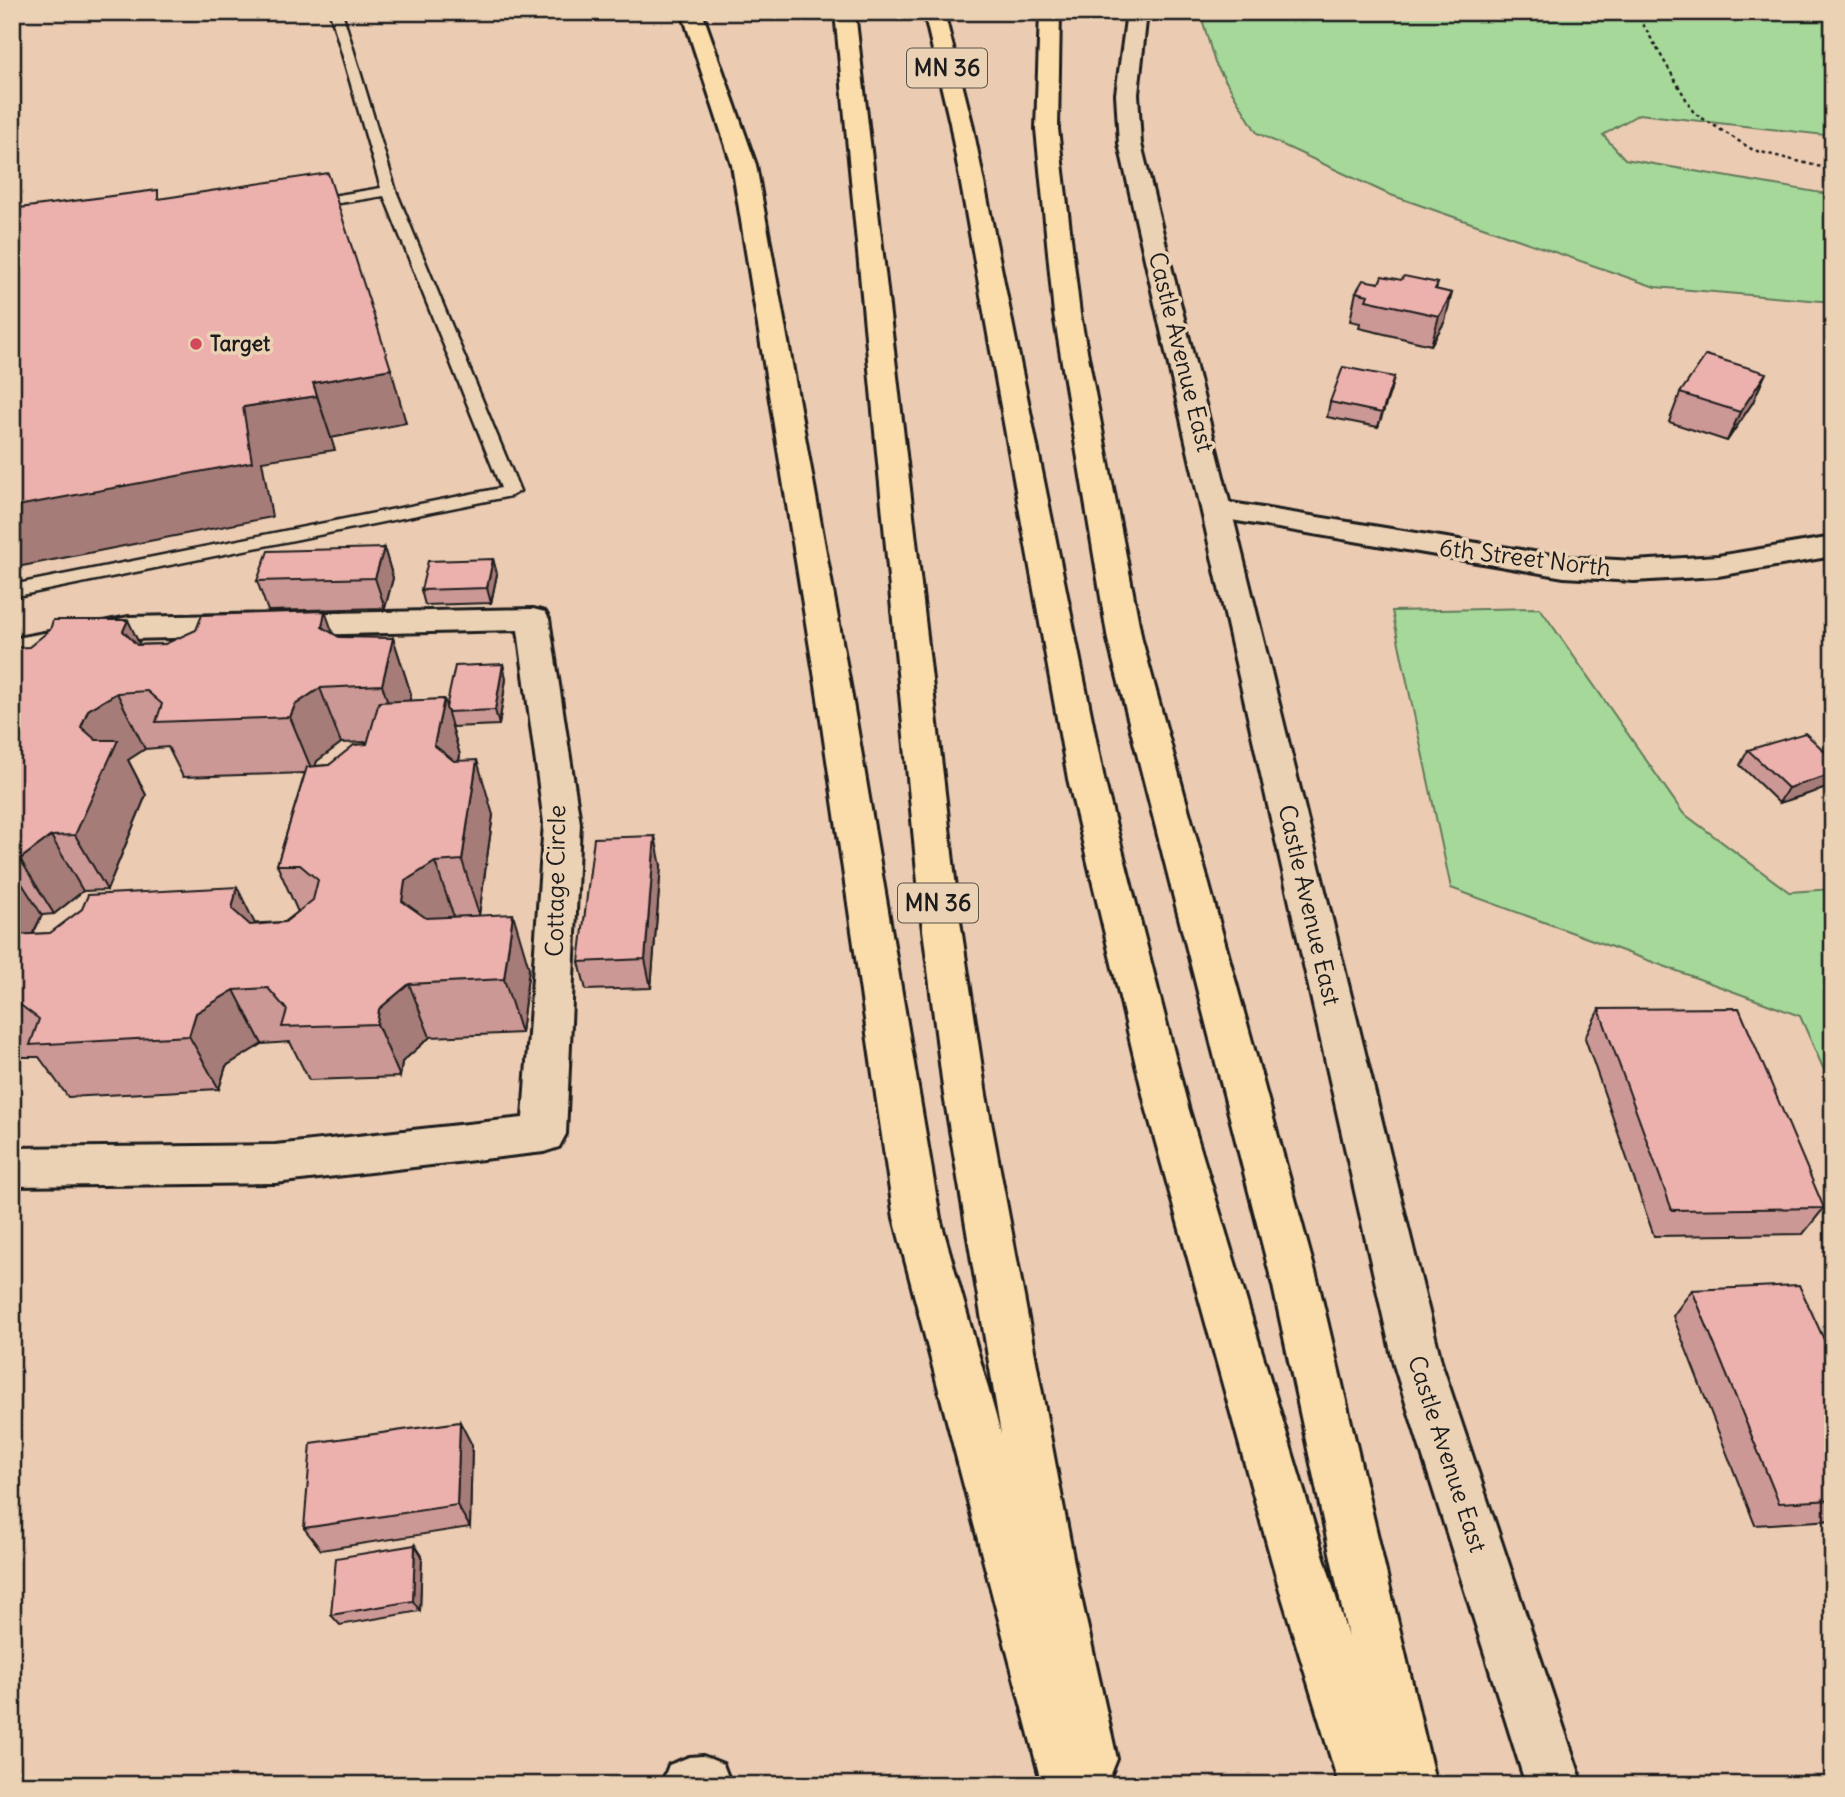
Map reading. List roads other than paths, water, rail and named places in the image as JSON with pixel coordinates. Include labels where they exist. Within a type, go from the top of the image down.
[{"type":"highway","points":[[692,12],[744,165],[833,685],[917,1218],[1071,1785]]},
{"type":"highway","name":"MN 36","points":[[845,12],[941,927],[968,1108],[1042,1530],[1094,1785]]},
{"type":"highway","name":"MN 36","points":[[934,12],[961,123],[1090,792],[1167,1107],[1306,1587],[1368,1785]]},
{"type":"highway","points":[[1049,12],[1047,129],[1067,314],[1125,640],[1296,1286],[1408,1785]]},
{"type":"street","name":"Castle Avenue East","points":[[1138,12],[1127,80],[1125,112],[1129,133],[1219,510],[1379,1209],[1418,1365],[1555,1785]]},
{"type":"street","name":"6th Street North","points":[[1219,510],[1564,567],[1634,571],[1718,566],[1833,545]]},
{"type":"street","name":"Cottage Circle","points":[[12,650],[130,628],[533,619],[562,823],[544,1134],[275,1164],[12,1167]]},
{"type":"lane","points":[[12,591],[511,491],[388,191],[336,12]]},
{"type":"lane","points":[[288,207],[388,191]]},
{"type":"place","name":"Target","points":[[196,344]]}]
